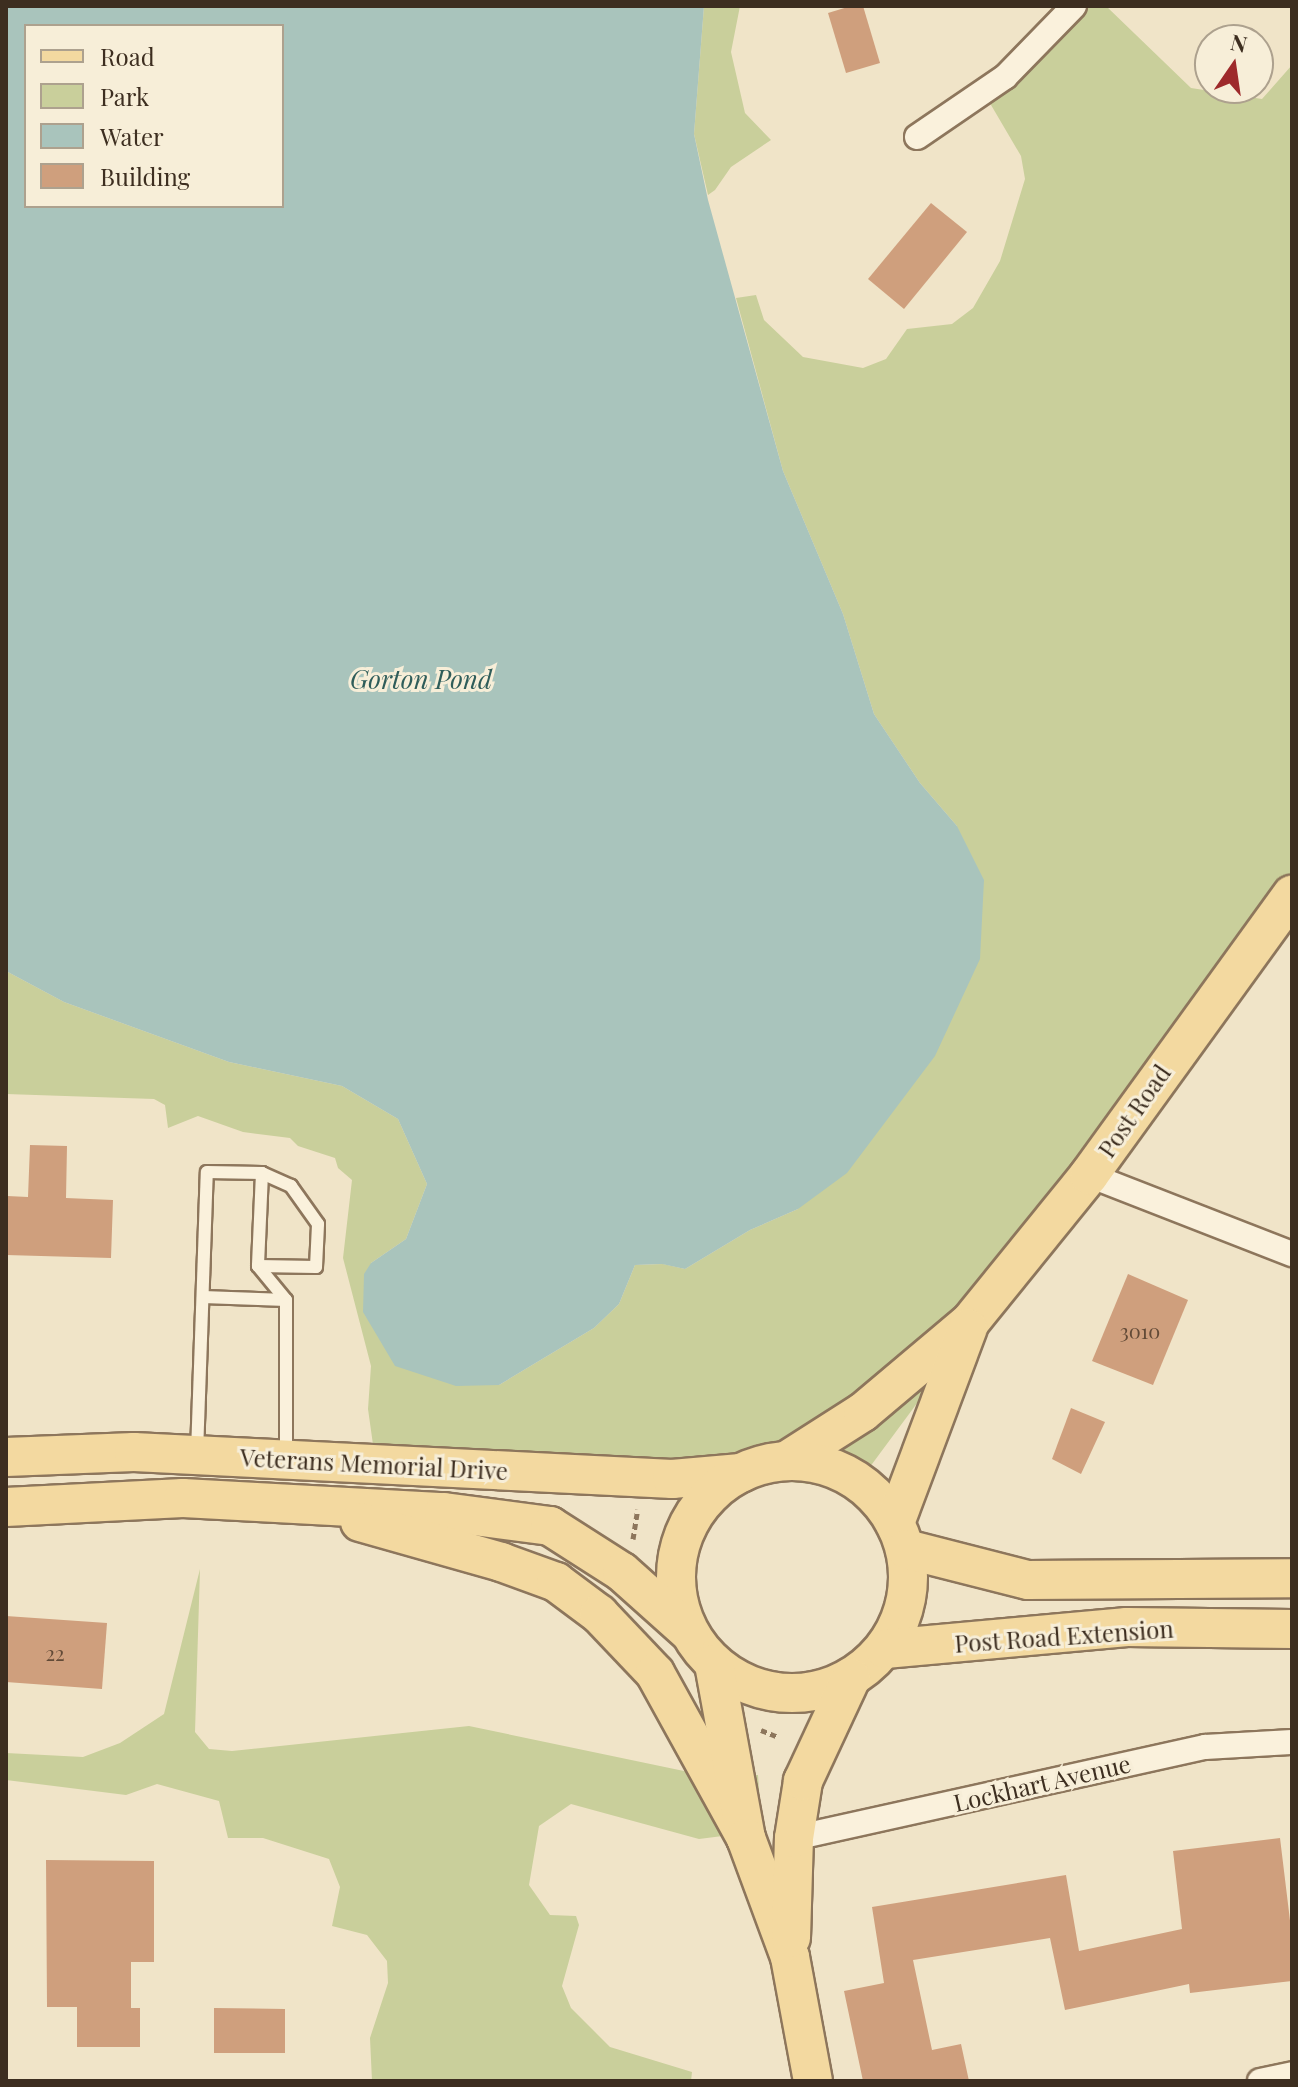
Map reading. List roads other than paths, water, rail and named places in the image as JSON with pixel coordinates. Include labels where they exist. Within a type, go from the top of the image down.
[{"type":"main road","name":"Post Road","points":[[786,1461],[819,1464],[850,1476],[876,1496],[900,1536],[909,1584],[902,1618],[885,1649],[851,1678],[817,1691],[780,1693],[745,1683],[714,1664],[689,1632],[677,1584],[677,1559],[688,1524],[710,1494],[741,1473],[786,1461],[863,1412],[970,1322],[1089,1175],[1292,895]]},
{"type":"main road","name":"Post Road","points":[[900,1536],[970,1322]]},
{"type":"main road","name":"Veterans Memorial Drive","points":[[6,1457],[134,1452],[672,1479],[741,1473]]},
{"type":"main road","name":"Veterans Memorial Drive","points":[[6,1507],[183,1498],[311,1508],[444,1512],[550,1526],[622,1572],[689,1632]]},
{"type":"main road","points":[[311,1508],[501,1562],[556,1582],[599,1614],[655,1673],[746,1838],[790,1957],[813,2081]]},
{"type":"main road","name":"Post Road Extension","points":[[900,1536],[1028,1580],[1292,1578]]},
{"type":"main road","name":"Post Road Extension","points":[[885,1649],[1127,1627],[1292,1629]]},
{"type":"main road","points":[[714,1664],[746,1838]]},
{"type":"main road","points":[[790,1957],[794,1838],[803,1781],[851,1678]]},
{"type":"street","points":[[917,137],[1005,77],[1074,6]]},
{"type":"street","points":[[1089,1175],[1292,1254]]},
{"type":"street","name":"Lockhart Avenue","points":[[794,1838],[1205,1747],[1292,1742]]},
{"type":"street","points":[[1260,2081],[1292,2074]]},
{"type":"lane","points":[[197,1456],[207,1172],[262,1173],[291,1186],[318,1224],[316,1267],[258,1266]]},
{"type":"lane","points":[[262,1173],[258,1266],[286,1300],[286,1460]]},
{"type":"lane","points":[[203,1297],[286,1300]]},
{"type":"water","name":"Gorton Pond","points":[[6,6],[704,6],[694,134],[708,200],[783,471],[843,614],[874,714],[920,783],[957,826],[984,880],[980,959],[935,1056],[847,1173],[798,1209],[750,1230],[685,1269],[662,1264],[635,1265],[619,1304],[594,1328],[499,1385],[456,1386],[395,1366],[363,1312],[364,1274],[371,1263],[406,1239],[427,1184],[398,1119],[342,1086],[229,1062],[64,1002],[6,971]]}]
